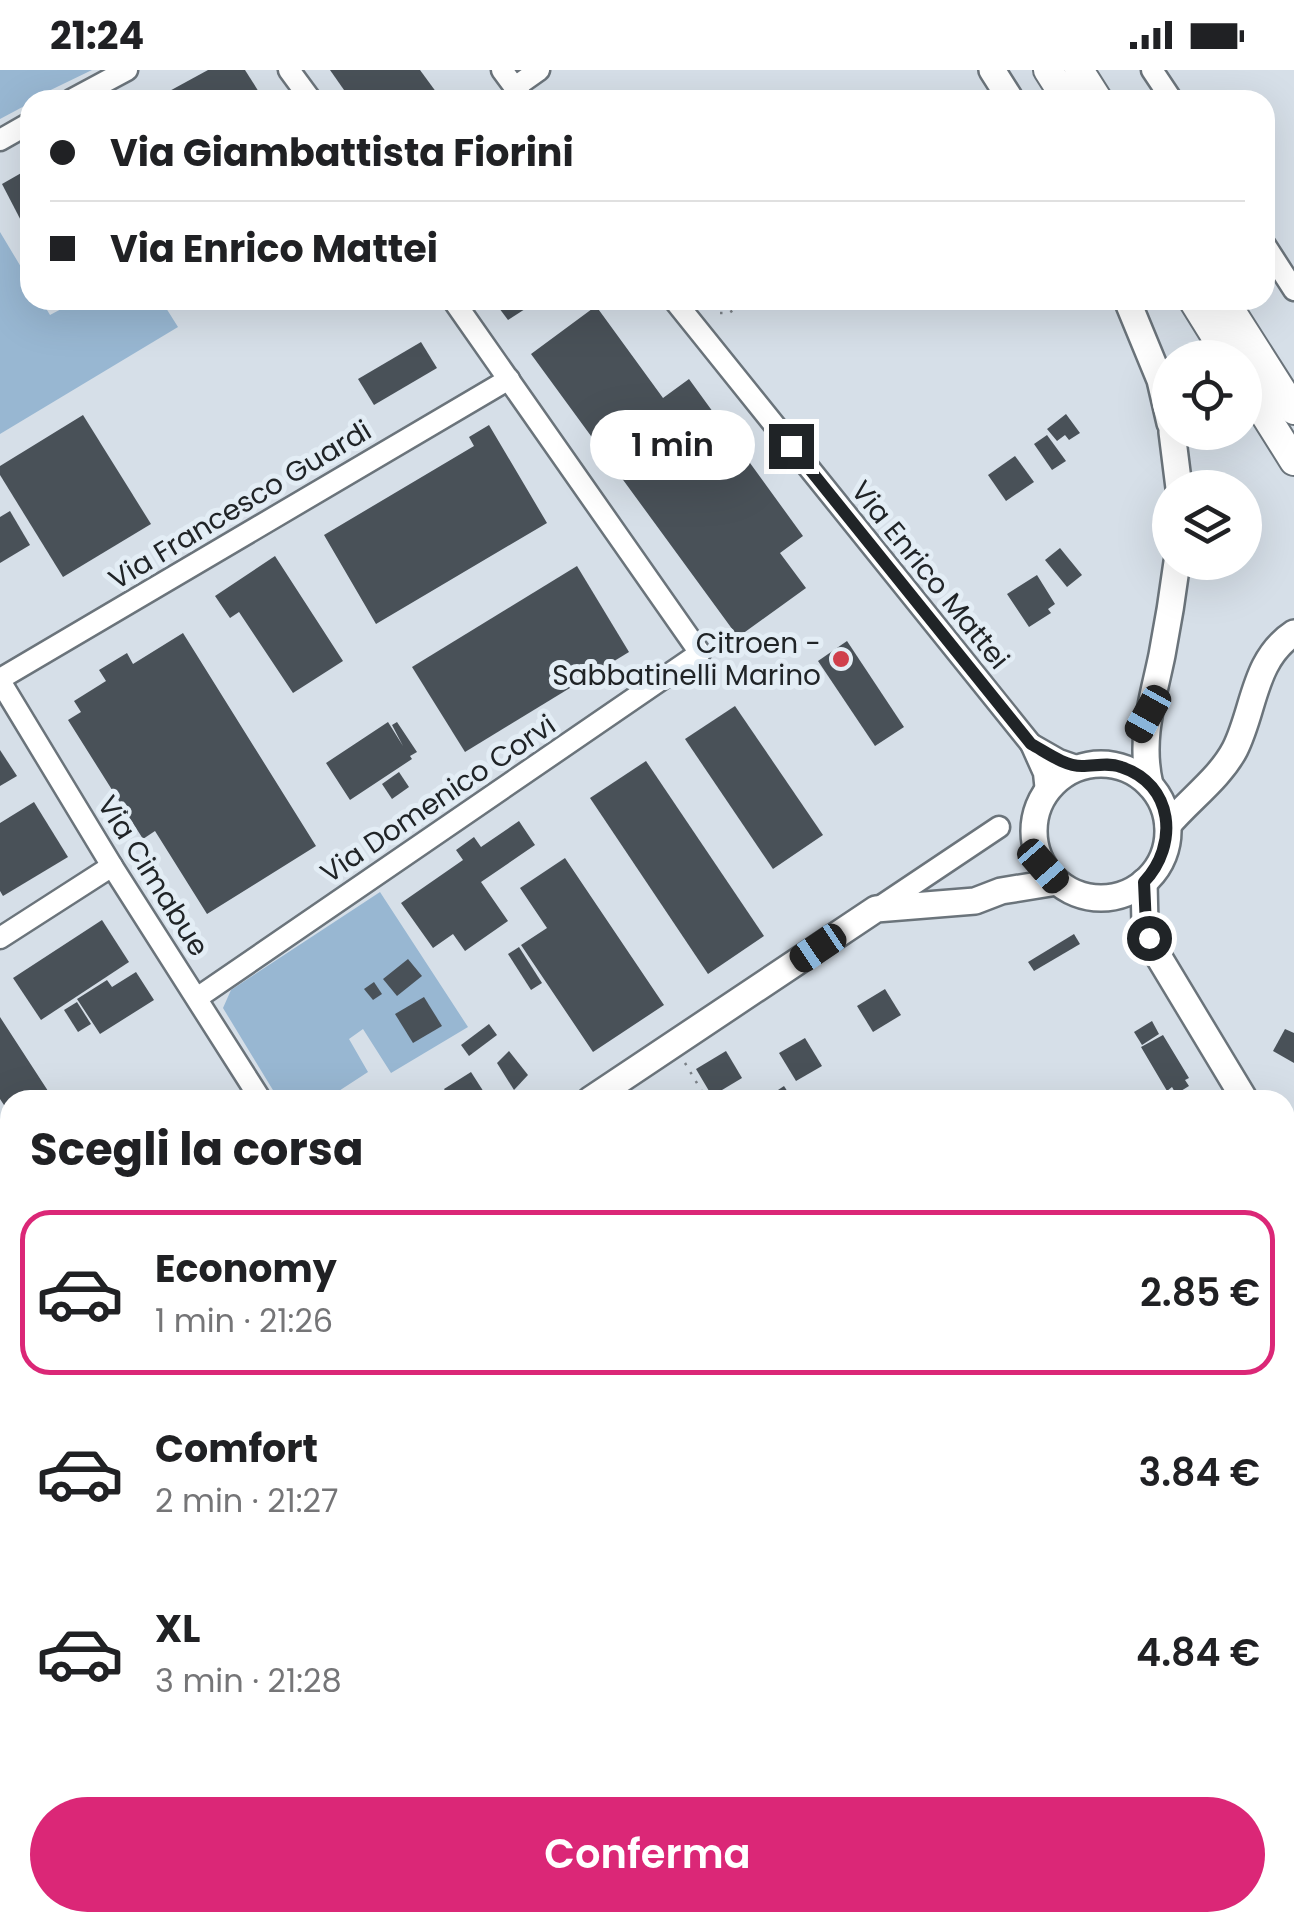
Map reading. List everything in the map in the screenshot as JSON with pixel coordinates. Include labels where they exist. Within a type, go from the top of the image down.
[{"type":"highway","points":[[1198,310],[1218,340]]},
{"type":"highway","points":[[1230,310],[1294,410]]},
{"type":"highway","points":[[1262,411],[1294,462]]},
{"type":"main road","points":[[1131,310],[1152,361]]},
{"type":"main road","points":[[1148,714],[1128,744],[1055,781],[1037,808],[1033,827],[1043,866],[1057,882],[1074,892],[1093,898],[1130,892],[1144,882],[1163,856],[1168,825],[1154,790],[1145,750],[1148,714],[1174,580]]},
{"type":"main road","points":[[1168,825],[1235,749],[1269,656],[1294,633]]},
{"type":"main road","points":[[1089,765],[1118,766],[1136,773],[1154,790]]},
{"type":"main road","points":[[1154,790],[1206,783]]},
{"type":"main road","points":[[1002,891],[1035,846]]},
{"type":"main road","points":[[605,1090],[876,910],[975,901],[1002,891],[1057,882]]},
{"type":"main road","points":[[1144,882],[1146,926]]},
{"type":"main road","points":[[1112,897],[1136,912],[1146,926],[1154,949],[1240,1090]]},
{"type":"street","points":[[104,90],[127,70]]},
{"type":"street","points":[[523,90],[539,70]]},
{"type":"street","points":[[1275,261],[1294,290]]},
{"type":"street","name":"Via Domenico Corvi","points":[[197,998],[700,653],[459,310]]},
{"type":"street","name":"Via Enrico Mattei","points":[[682,310],[1031,744],[1044,772],[1046,792]]},
{"type":"street","name":"Via Francesco Guardi","points":[[0,680],[509,379]]},
{"type":"street","name":"Via Cimabue","points":[[0,680],[112,866],[255,1090]]},
{"type":"street","name":"Via Enrico Mattei","points":[[1031,744],[1060,760],[1089,765]]},
{"type":"street","points":[[876,910],[998,827]]},
{"type":"street","points":[[0,938],[112,866]]},
{"type":"path","points":[[720,313],[733,310]]},
{"type":"path","points":[[674,1044],[701,1090]]},
{"type":"shaded area","points":[[0,70],[92,70],[51,90],[20,90],[20,108],[0,119]]},
{"type":"shaded area","points":[[0,232],[20,265],[20,310],[47,310],[50,315],[59,310],[167,310],[178,327],[0,434]]},
{"type":"shaded area","points":[[380,892],[468,1027],[391,1073],[363,1029],[349,1039],[368,1072],[340,1090],[273,1090],[223,1008],[231,990]]},
{"type":"building","points":[[208,70],[245,70],[258,90],[171,90]]},
{"type":"building","points":[[330,70],[420,70],[435,90],[344,90]]},
{"type":"building","points":[[20,174],[20,219],[2,184]]},
{"type":"building","points":[[500,310],[524,310],[508,320]]},
{"type":"building","points":[[591,310],[599,310],[663,398],[689,379],[803,536],[780,553],[806,588],[738,637],[531,354]]},
{"type":"building","points":[[421,342],[437,368],[374,405],[358,379]]},
{"type":"building","points":[[1066,414],[1080,433],[1069,440],[1065,435],[1057,441],[1047,429]]},
{"type":"building","points":[[83,415],[151,524],[63,577],[0,475],[0,466]]},
{"type":"building","points":[[489,425],[547,523],[376,624],[324,535],[474,446],[469,437]]},
{"type":"building","points":[[1047,435],[1066,461],[1052,470],[1034,444]]},
{"type":"building","points":[[1015,456],[1034,482],[1006,501],[988,475]]},
{"type":"building","points":[[10,511],[30,545],[0,563],[0,517]]},
{"type":"building","points":[[1060,548],[1082,575],[1067,587],[1045,560]]},
{"type":"building","points":[[275,556],[343,661],[293,693],[239,612],[230,618],[215,596]]},
{"type":"building","points":[[577,566],[629,652],[465,752],[412,667]]},
{"type":"building","points":[[1037,575],[1055,604],[1048,609],[1051,613],[1029,627],[1007,594]]},
{"type":"building","points":[[183,633],[316,846],[207,914],[155,831],[143,839],[68,720],[81,712],[74,701],[106,681],[99,670],[127,653],[133,664]]},
{"type":"building","points":[[847,641],[904,727],[875,746],[818,661]]},
{"type":"building","points":[[735,706],[823,835],[773,869],[685,739]]},
{"type":"building","points":[[388,722],[403,746],[392,725],[397,722],[417,752],[350,800],[326,763]]},
{"type":"building","points":[[0,750],[17,776],[0,786]]},
{"type":"building","points":[[646,761],[764,936],[708,974],[590,798]]},
{"type":"building","points":[[399,772],[409,787],[392,799],[382,784]]},
{"type":"building","points":[[34,802],[68,857],[3,896],[0,823]]},
{"type":"building","points":[[519,821],[535,845],[481,882],[508,921],[465,951],[453,934],[433,948],[401,903],[463,860],[456,850],[474,837],[481,847]]},
{"type":"building","points":[[565,858],[664,1005],[593,1052],[521,945],[547,928],[520,888]]},
{"type":"building","points":[[102,920],[129,962],[41,1020],[13,978]]},
{"type":"building","points":[[1074,934],[1080,944],[1034,971],[1028,962]]},
{"type":"building","points":[[519,947],[542,983],[531,990],[508,954]]},
{"type":"building","points":[[408,959],[422,976],[397,996],[383,979]]},
{"type":"building","points":[[136,972],[154,1000],[100,1034],[77,999],[107,980],[112,987]]},
{"type":"building","points":[[374,982],[382,994],[373,1000],[364,989]]},
{"type":"building","points":[[885,989],[901,1015],[873,1032],[857,1006]]},
{"type":"building","points":[[424,997],[442,1026],[413,1043],[395,1014]]},
{"type":"building","points":[[77,1002],[91,1024],[78,1032],[64,1010]]},
{"type":"building","points":[[0,1017],[47,1090],[0,1090]]},
{"type":"building","points":[[1152,1021],[1159,1034],[1142,1045],[1134,1032]]},
{"type":"building","points":[[489,1024],[497,1035],[469,1056],[461,1045]]},
{"type":"building","points":[[1285,1029],[1294,1033],[1294,1063],[1273,1051]]},
{"type":"building","points":[[1163,1035],[1189,1078],[1185,1080],[1189,1086],[1166,1090],[1141,1047]]},
{"type":"building","points":[[805,1038],[822,1066],[796,1081],[779,1053]]},
{"type":"building","points":[[509,1051],[528,1075],[514,1090],[497,1063]]},
{"type":"building","points":[[726,1051],[742,1078],[722,1090],[708,1090],[696,1069]]},
{"type":"building","points":[[471,1072],[483,1090],[445,1090]]},
{"type":"place","name":"Citroen - Sabbatinelli Marino","points":[[841,659]]},
{"type":"route","points":[[791,446],[1031,744],[1079,767],[1100,763],[1136,773],[1159,796],[1168,825],[1168,841],[1156,870],[1144,882],[1149,938]]}]
